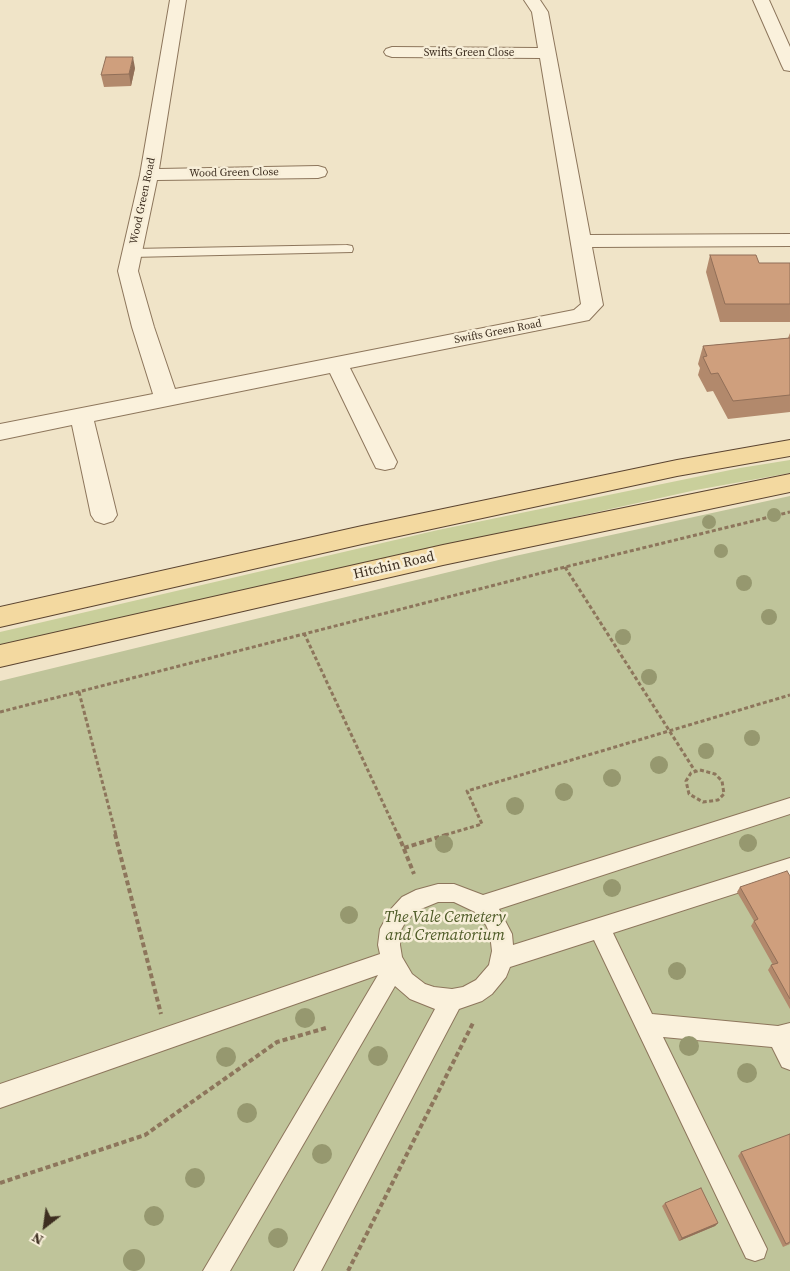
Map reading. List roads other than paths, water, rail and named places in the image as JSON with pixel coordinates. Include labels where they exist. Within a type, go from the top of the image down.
[{"type":"main road","points":[[0,617],[362,535],[677,468],[790,448]]},
{"type":"main road","name":"Hitchin Road","points":[[0,656],[443,556],[790,483]]},
{"type":"street","name":"Wood Green Road","points":[[166,398],[143,327],[128,271],[149,175],[178,0]]},
{"type":"street","name":"Swifts Green Road","points":[[0,432],[581,315],[592,305],[540,12],[532,0]]},
{"type":"street","points":[[762,0],[790,66]]},
{"type":"street","name":"Swifts Green Close","points":[[392,52],[546,53]]},
{"type":"street","name":"Wood Green Close","points":[[149,175],[318,172]]},
{"type":"street","points":[[580,241],[790,240]]},
{"type":"street","points":[[337,364],[385,462]]},
{"type":"street","points":[[81,416],[104,516]]},
{"type":"lane","points":[[132,253],[347,249]]},
{"type":"lane","points":[[482,905],[790,806]]},
{"type":"lane","points":[[502,959],[790,867]]},
{"type":"lane","points":[[438,892],[454,893],[482,905],[499,926],[503,942],[502,959],[498,970],[484,987],[474,994],[452,1000],[434,998],[418,992],[404,982],[393,964],[389,945],[391,929],[398,916],[409,904],[423,896],[438,892]]},
{"type":"lane","points":[[599,928],[755,1249]]},
{"type":"lane","points":[[216,1271],[365,1018],[393,964]]},
{"type":"lane","points":[[0,1096],[393,964]]},
{"type":"lane","points":[[307,1271],[452,1000]]},
{"type":"lane","points":[[646,1024],[784,1036],[790,1059]]},
{"type":"park label","name":"The Vale Cemetery and Crematorium","points":[[445,927]]}]
